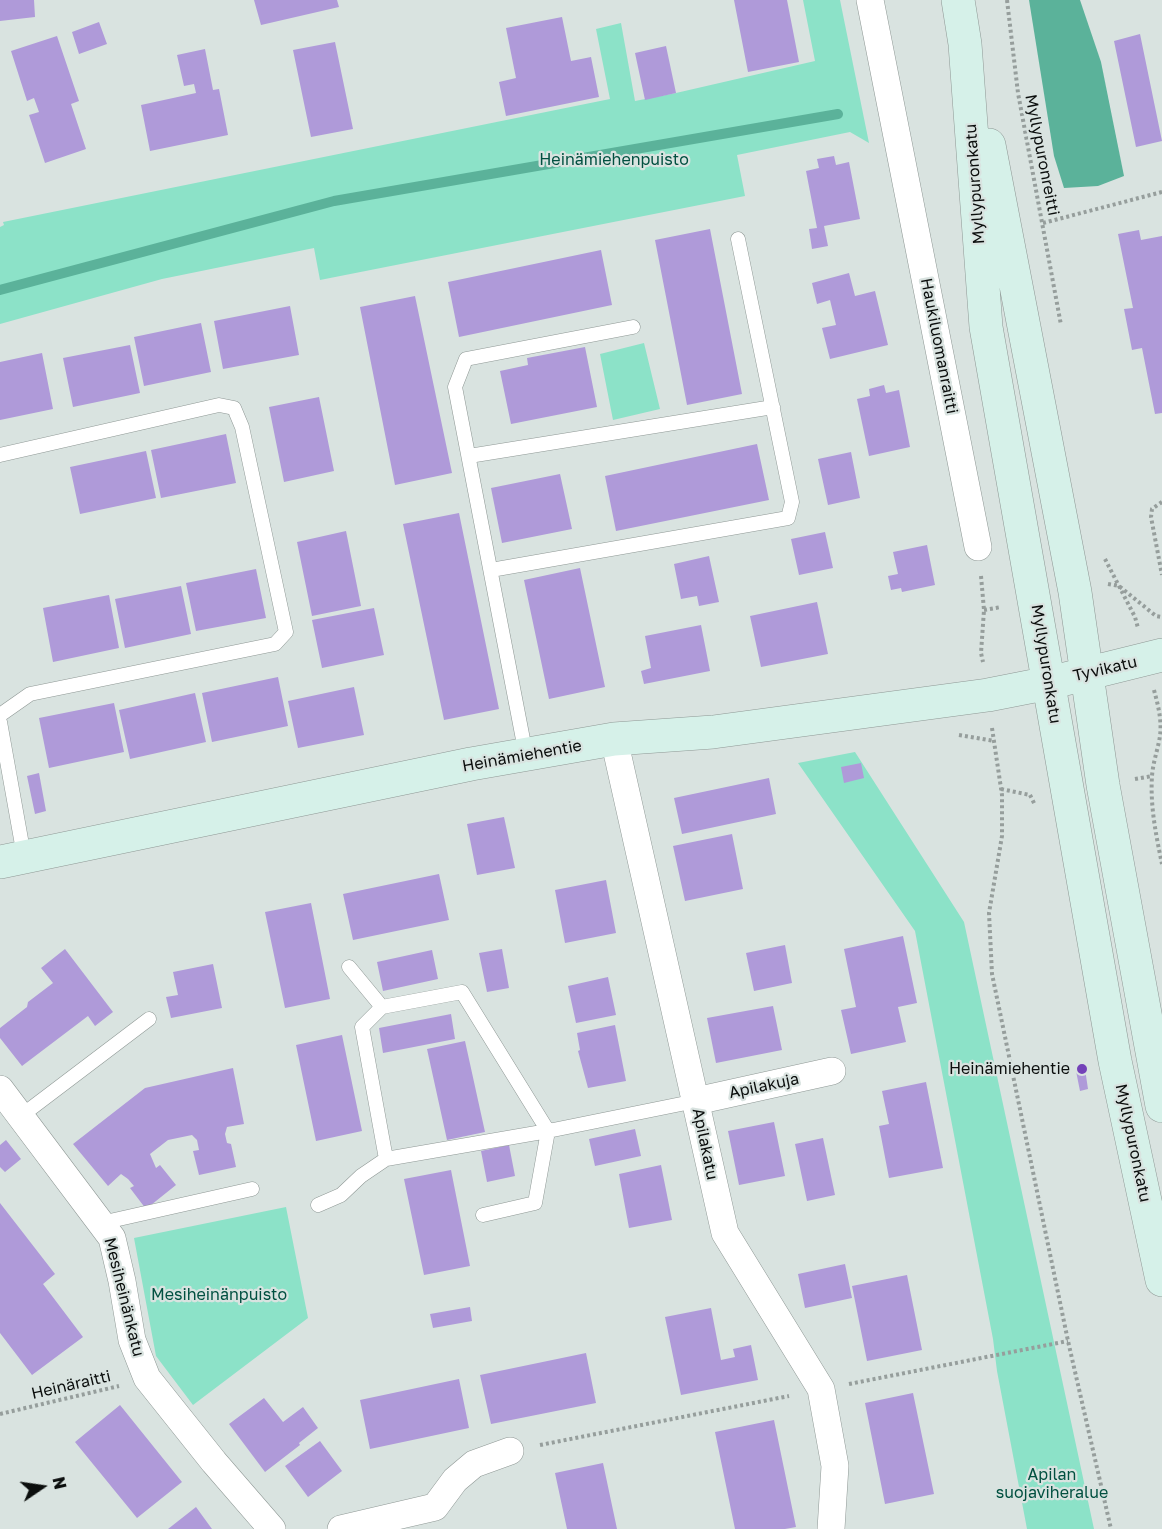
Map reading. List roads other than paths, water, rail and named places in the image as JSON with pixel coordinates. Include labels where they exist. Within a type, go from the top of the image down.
[{"type":"main road","name":"Myllypuronkatu","points":[[958,0],[965,44],[993,160],[1075,592],[1103,785],[1162,1106]]},
{"type":"main road","name":"Myllypuronkatu","points":[[965,44],[986,327],[1115,1061],[1162,1280]]},
{"type":"main road","name":"Tyvikatu","points":[[1049,683],[1162,655]]},
{"type":"main road","name":"Heinämiehentie","points":[[12,859],[614,739],[713,732],[988,695],[1049,683]]},
{"type":"street","name":"Haukiluomanraitti","points":[[870,0],[978,547]]},
{"type":"street","name":"Apilakatu","points":[[614,739],[725,1233],[821,1389],[835,1466],[831,1529]]},
{"type":"street","name":"Apilakuja","points":[[696,1101],[832,1071]]},
{"type":"street","name":"Mesiheinänkatu","points":[[0,1089],[112,1238],[132,1340],[147,1378],[214,1462],[272,1529]]},
{"type":"street","points":[[341,1529],[435,1507],[455,1480],[474,1464],[510,1452]]},
{"type":"lane","points":[[490,570],[788,518],[792,502],[738,239]]},
{"type":"lane","points":[[526,755],[455,387],[466,359],[633,327]]},
{"type":"lane","points":[[0,455],[219,405],[234,408],[242,427],[285,632],[275,644],[30,694],[0,715]]},
{"type":"lane","points":[[469,456],[773,406]]},
{"type":"lane","points":[[0,722],[12,859]]},
{"type":"lane","points":[[349,967],[382,1007]]},
{"type":"lane","points":[[386,1159],[362,1027],[382,1007],[462,992],[548,1131],[535,1203],[483,1215]]},
{"type":"lane","points":[[21,1116],[149,1018]]},
{"type":"lane","points":[[318,1205],[341,1195],[361,1176],[386,1159],[548,1131],[696,1101]]},
{"type":"lane","points":[[101,1223],[252,1189]]},
{"type":"waterway","points":[[0,290],[334,201],[838,114]]},
{"type":"place","name":"Heinämiehentie","points":[[1082,1069]]},
{"type":"park label","name":"Heinämiehenpuisto","points":[[614,160]]},
{"type":"park label","name":"Mesiheinänpuisto","points":[[219,1295]]},
{"type":"park label","name":"Apilan suojaviheralue","points":[[1052,1484]]}]
